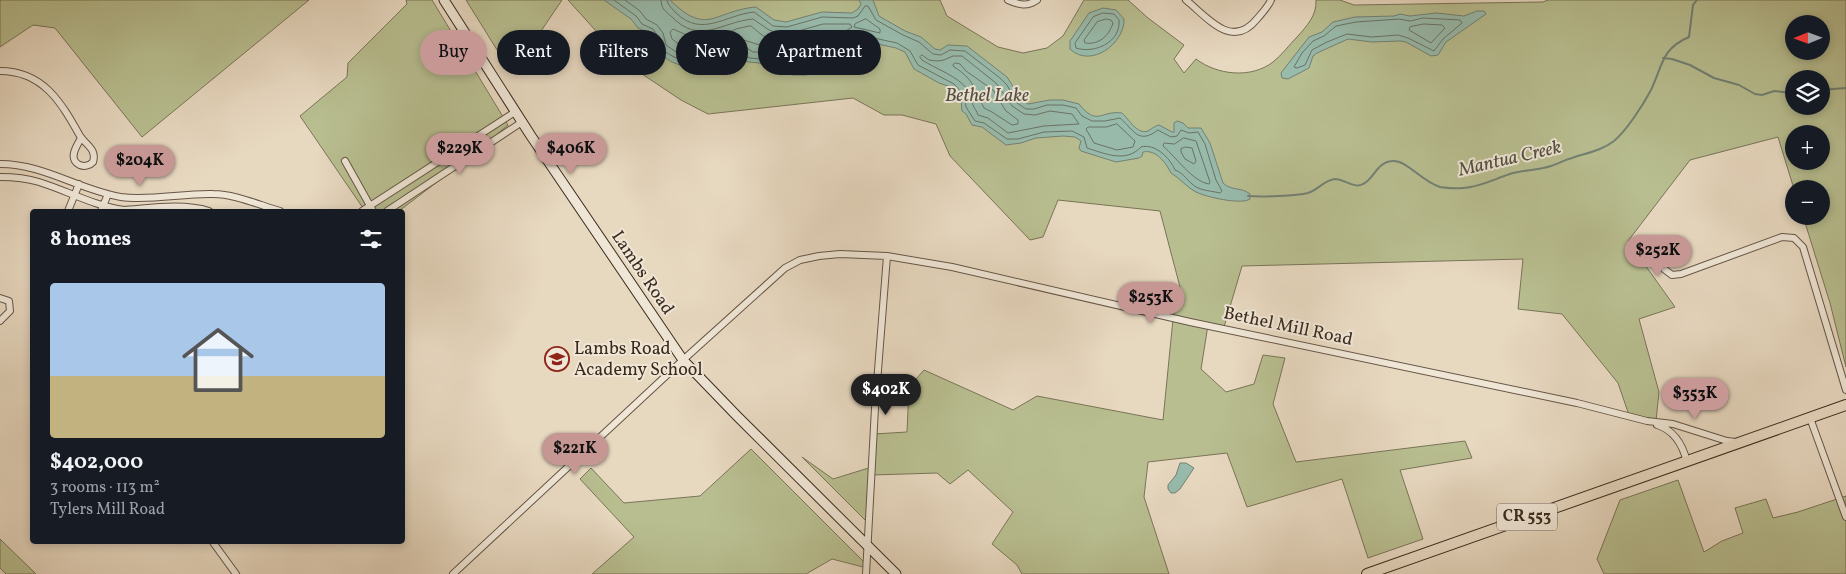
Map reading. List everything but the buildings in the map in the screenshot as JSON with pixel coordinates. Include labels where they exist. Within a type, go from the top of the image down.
[{"type":"main road","name":"Lambs Road","points":[[444,0],[515,112],[683,360],[896,574]]},
{"type":"main road","name":"CR 553","points":[[1367,574],[1846,405]]},
{"type":"street","points":[[1008,0],[1024,5],[1037,0]]},
{"type":"street","points":[[1186,0],[1220,28],[1234,33],[1242,32],[1251,26],[1271,0]]},
{"type":"street","points":[[0,71],[13,71],[26,75],[46,87],[65,110],[81,138]]},
{"type":"street","points":[[344,162],[371,209],[515,112]]},
{"type":"street","points":[[390,209],[522,122]]},
{"type":"street","points":[[0,164],[35,168],[108,194],[126,197],[221,194],[273,209]]},
{"type":"street","points":[[0,177],[35,180],[102,208],[108,194]]},
{"type":"street","points":[[69,209],[79,184]]},
{"type":"street","points":[[172,196],[173,208]]},
{"type":"street","points":[[152,197],[152,209],[203,209]]},
{"type":"street","points":[[1653,248],[1664,269],[1672,275],[1681,274],[1782,237],[1794,238],[1803,247],[1846,390]]},
{"type":"street","name":"Bethel Mill Road","points":[[453,574],[785,268],[800,260],[819,256],[840,254],[887,256],[952,267],[1190,322],[1520,391],[1647,421],[1673,424],[1727,441],[1741,443]]},
{"type":"street","points":[[866,574],[866,545],[887,256]]},
{"type":"street","points":[[0,298],[9,300],[10,311],[0,321]]},
{"type":"street","points":[[1810,418],[1846,517]]},
{"type":"street","points":[[1647,421],[1663,426],[1678,440],[1683,448],[1687,462]]},
{"type":"street","points":[[214,544],[236,574]]},
{"type":"shaded area","points":[[0,0],[309,0],[142,137],[55,28],[33,25],[0,47]]},
{"type":"shaded area","points":[[406,0],[432,0],[450,30],[420,30],[420,75],[478,75],[508,125],[475,153],[402,209],[364,209],[300,116],[347,77],[348,63],[407,4]]},
{"type":"shaded area","points":[[466,0],[562,0],[542,30],[497,30],[497,50],[487,34],[487,30],[485,30]]},
{"type":"shaded area","points":[[568,0],[940,0],[947,16],[998,47],[1023,53],[1047,48],[1063,36],[1084,0],[1128,0],[1148,18],[1184,45],[1174,59],[1184,73],[1196,59],[1214,69],[1245,73],[1264,67],[1279,56],[1308,24],[1315,11],[1316,0],[1340,0],[1354,5],[1543,2],[1548,0],[1846,0],[1846,367],[1830,303],[1806,225],[1830,225],[1830,180],[1791,180],[1788,170],[1830,170],[1830,125],[1785,125],[1785,160],[1778,137],[1690,160],[1628,241],[1675,307],[1639,319],[1659,392],[1656,421],[1629,415],[1618,383],[1562,314],[1518,309],[1523,259],[1242,266],[1224,327],[1208,325],[1201,369],[1226,392],[1254,384],[1263,355],[1285,358],[1273,404],[1296,462],[1465,441],[1472,458],[1400,470],[1423,539],[1368,558],[1342,479],[1247,507],[1227,453],[1148,462],[1144,497],[1169,574],[1022,574],[1017,565],[992,544],[1013,512],[968,470],[950,484],[937,473],[872,475],[869,524],[802,457],[833,479],[872,467],[874,434],[907,432],[909,387],[924,370],[1013,410],[1037,396],[1163,420],[1173,319],[1180,287],[1160,211],[1058,200],[1043,237],[1030,240],[950,156],[936,124],[902,115],[884,115],[853,98],[708,114],[681,100],[644,75],[666,75],[666,30],[595,30]]},
{"type":"shaded area","points":[[751,449],[867,565],[867,568],[832,559],[806,574],[592,574],[634,537],[580,479],[591,468],[624,503],[700,496]]},
{"type":"shaded area","points":[[1678,480],[1704,552],[1722,541],[1743,533],[1735,508],[1766,499],[1773,518],[1846,496],[1846,574],[1604,574],[1597,559],[1620,500]]},
{"type":"shaded area","points":[[0,539],[36,574],[6,574],[0,568]]},
{"type":"water","name":"Bethel Lake","points":[[604,0],[670,0],[683,11],[703,20],[756,7],[774,20],[786,22],[822,12],[852,13],[861,4],[859,0],[873,0],[879,16],[905,31],[921,37],[935,49],[940,50],[948,45],[967,46],[1007,77],[1021,99],[1028,104],[1063,100],[1079,104],[1090,115],[1099,116],[1122,113],[1137,129],[1144,132],[1159,125],[1174,132],[1174,123],[1177,121],[1183,123],[1188,128],[1201,128],[1210,143],[1223,183],[1229,187],[1244,190],[1250,194],[1250,199],[1246,201],[1232,201],[1196,192],[1171,173],[1163,161],[1156,155],[1148,152],[1143,152],[1139,158],[1116,162],[1081,151],[1079,148],[1081,141],[1075,137],[1063,136],[1036,138],[1006,145],[982,127],[972,125],[966,114],[962,111],[961,101],[957,94],[948,86],[914,69],[905,52],[881,45],[881,30],[758,30],[758,63],[748,62],[748,30],[676,30],[676,64],[666,58],[666,30],[642,30],[638,28],[631,19]]},
{"type":"water","points":[[1103,8],[1116,10],[1124,19],[1119,37],[1113,44],[1097,55],[1087,56],[1078,54],[1070,49],[1070,41],[1089,13]]},
{"type":"water","points":[[1477,11],[1484,11],[1486,14],[1446,42],[1438,55],[1431,56],[1406,42],[1372,42],[1348,39],[1317,53],[1313,56],[1309,68],[1288,79],[1282,78],[1281,73],[1309,37],[1322,32],[1333,22],[1355,17],[1394,16],[1400,14],[1410,16],[1436,13],[1464,16]]},
{"type":"water","points":[[1180,463],[1186,463],[1194,468],[1180,489],[1175,493],[1171,493],[1168,485],[1176,475]]},
{"type":"waterway","name":"Mantua Creek","points":[[1248,196],[1303,194],[1312,192],[1328,181],[1335,179],[1353,185],[1360,185],[1367,182],[1379,167],[1392,161],[1397,161],[1409,167],[1427,181],[1440,187],[1470,187],[1513,173],[1551,166],[1604,147],[1619,136],[1644,103],[1668,52],[1689,37],[1693,5],[1697,0]]},
{"type":"waterway","points":[[1663,58],[1690,65],[1714,78],[1739,85],[1755,94],[1762,95],[1774,91],[1785,92]]},
{"type":"waterway","points":[[1830,89],[1846,88]]},
{"type":"place","name":"Lambs Road Academy School","points":[[557,359]]}]
